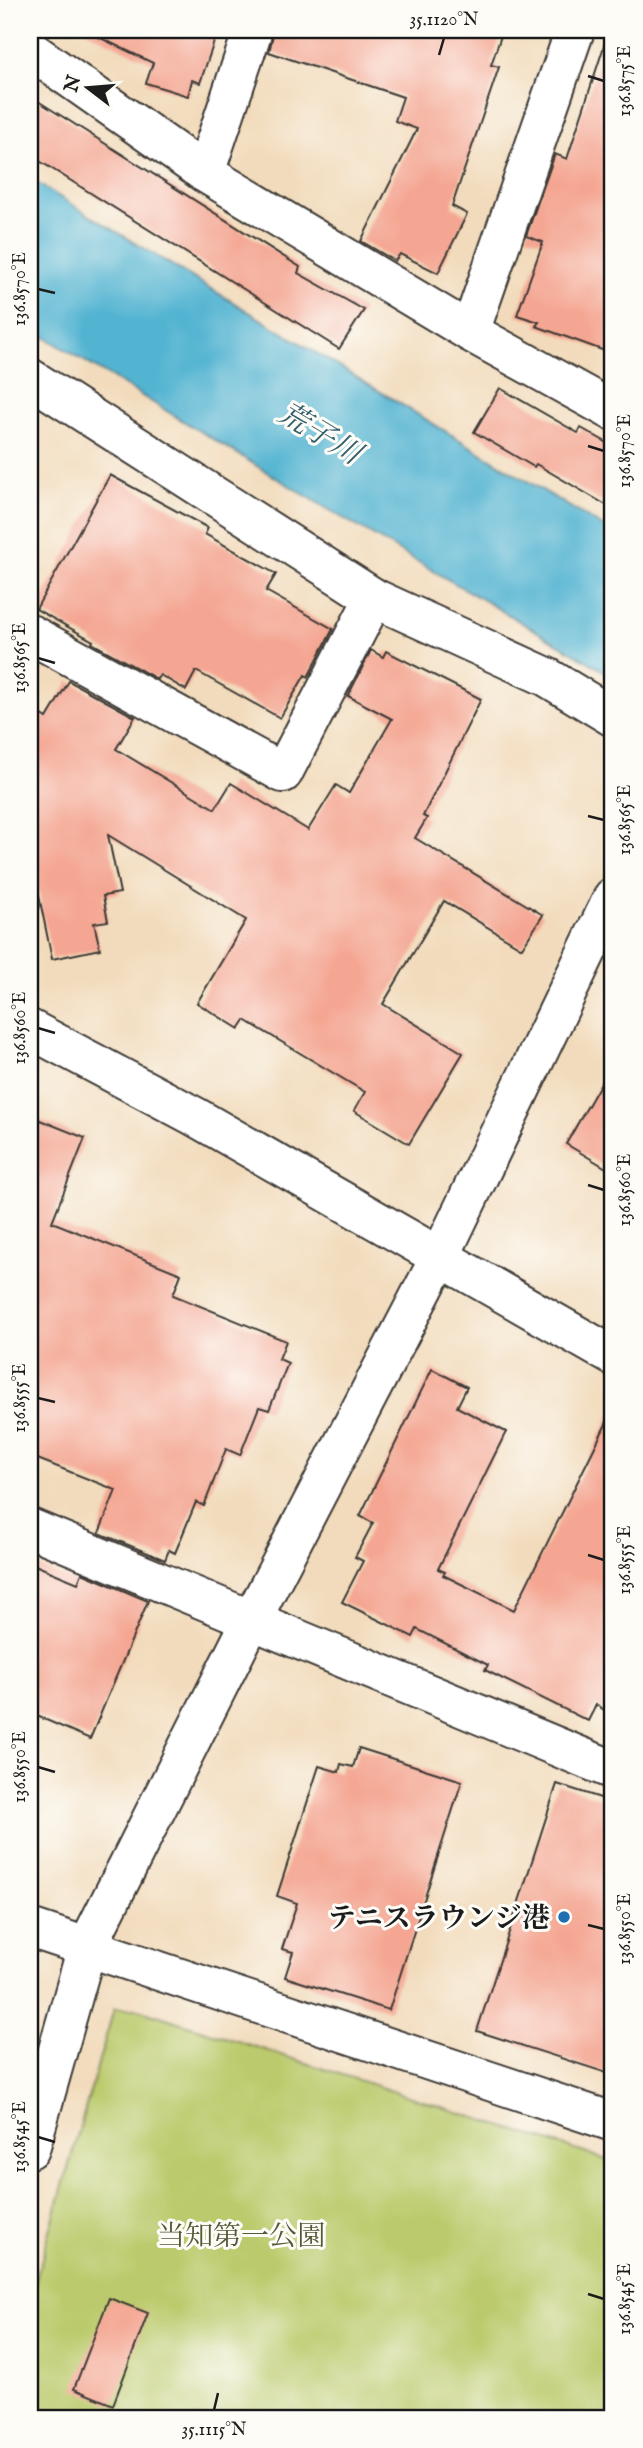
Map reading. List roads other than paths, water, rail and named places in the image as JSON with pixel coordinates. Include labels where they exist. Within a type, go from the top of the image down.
[{"type":"street","points":[[205,173],[253,30]]},
{"type":"street","points":[[470,332],[575,30]]},
{"type":"street","points":[[30,50],[205,173],[470,332],[613,411]]},
{"type":"street","points":[[30,378],[374,598],[547,677],[613,718]]},
{"type":"street","points":[[30,634],[283,773],[374,598]]},
{"type":"street","points":[[30,2149],[87,1947],[439,1257],[613,897]]},
{"type":"street","points":[[30,1029],[194,1116],[613,1356]]},
{"type":"street","points":[[30,1528],[613,1770]]},
{"type":"street","points":[[30,1928],[613,2122]]},
{"type":"water","name":"荒子川","points":[[30,179],[613,533],[613,676],[336,514],[30,328]]},
{"type":"place","name":"テニスラウンジ港","points":[[564,1917]]},
{"type":"park label","name":"当知第一公園","points":[[241,2235]]}]
